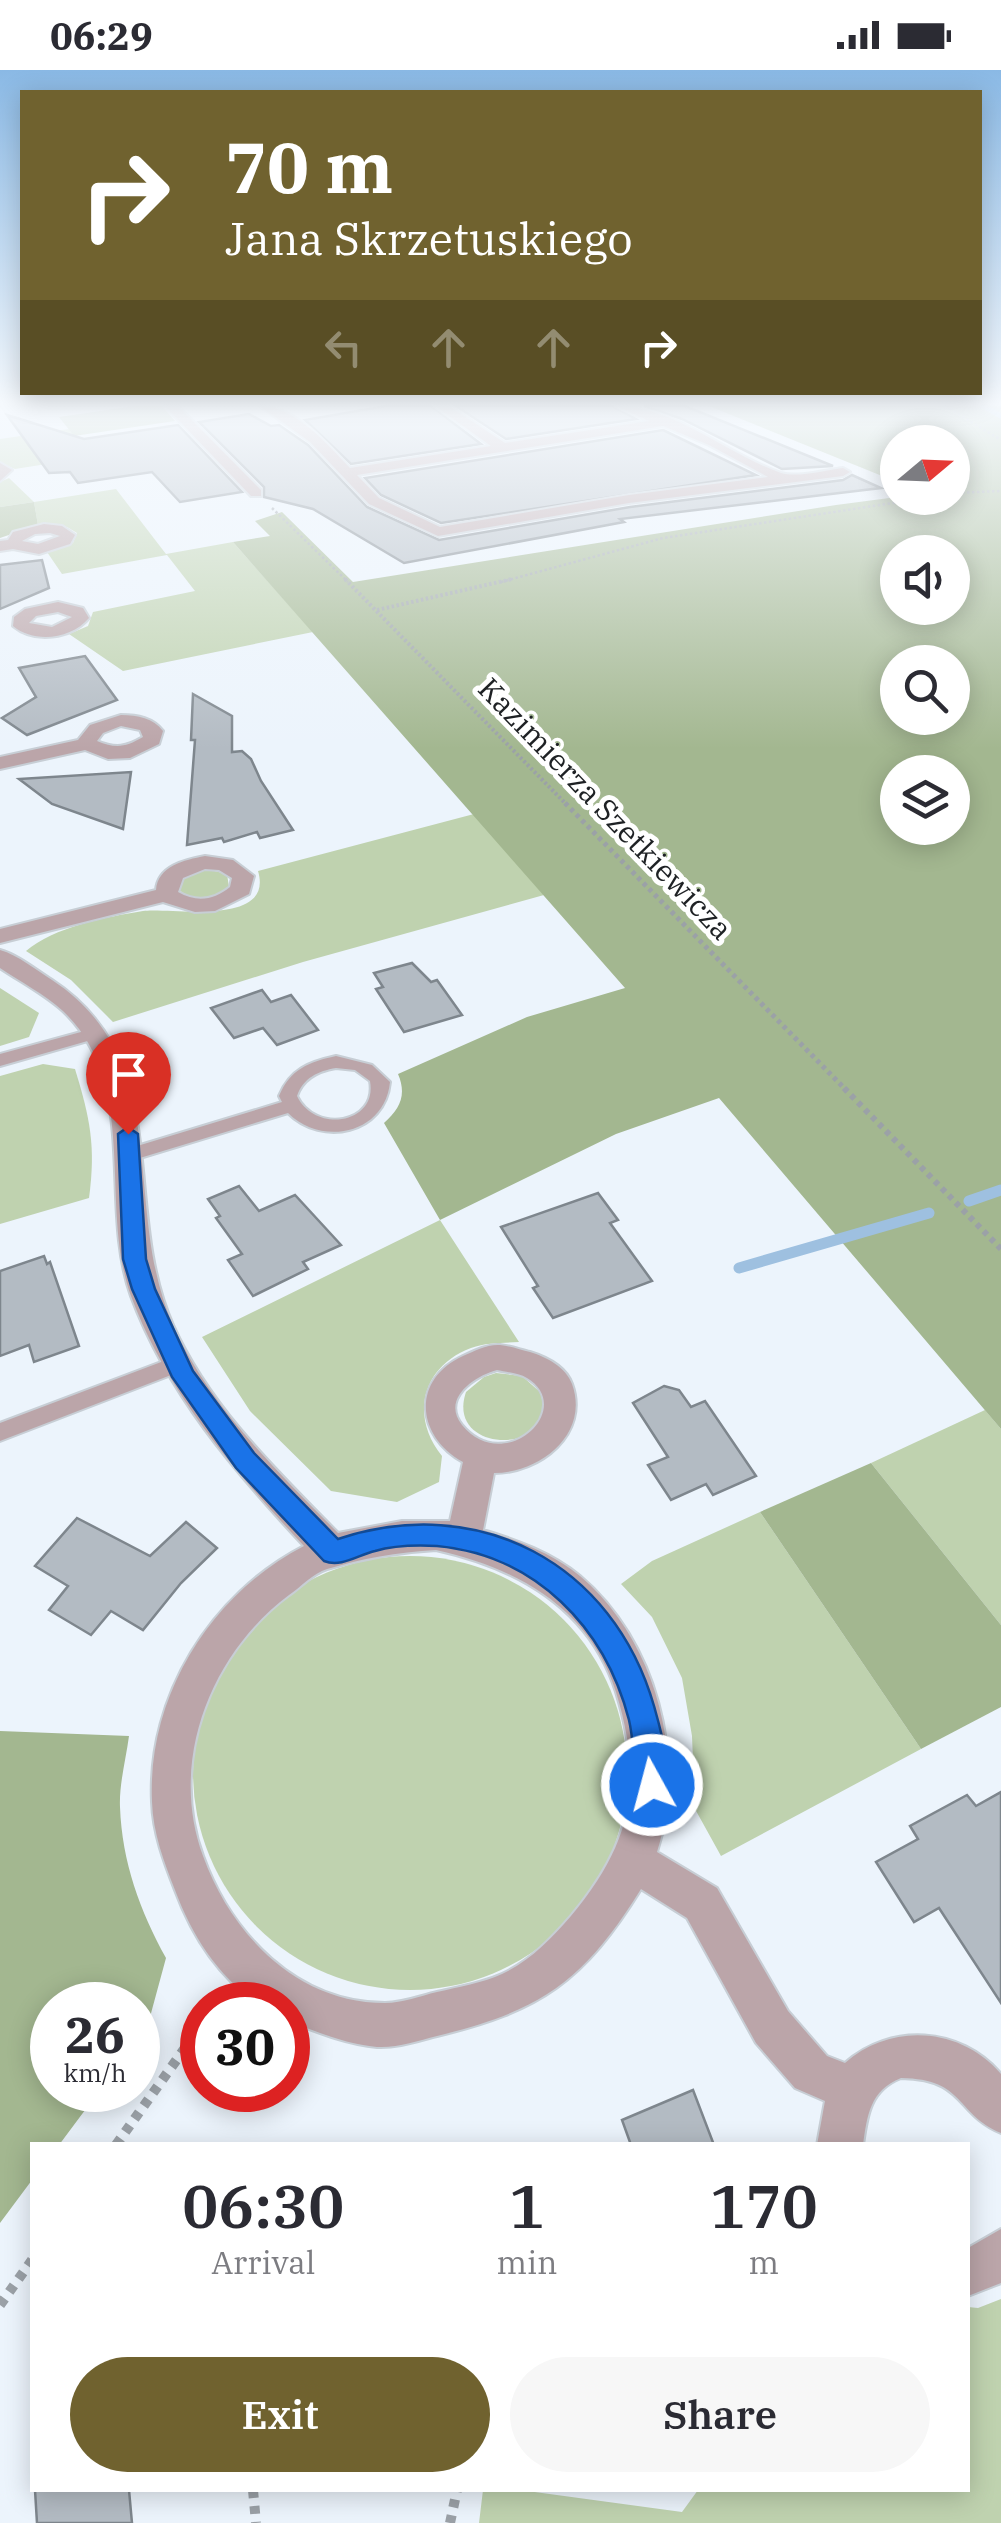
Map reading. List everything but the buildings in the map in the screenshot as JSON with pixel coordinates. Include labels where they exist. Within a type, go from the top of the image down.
[{"type":"street","points":[[415,520],[438,532]]},
{"type":"street","points":[[410,538],[505,520]]},
{"type":"street","points":[[0,630],[21,626]]},
{"type":"street","points":[[0,763],[87,744]]},
{"type":"street","points":[[0,936],[167,894]]},
{"type":"street","points":[[0,957],[80,1014],[120,1086],[130,1156],[134,1259],[156,1322],[177,1364],[245,1460],[334,1553]]},
{"type":"street","points":[[463,1540],[481,1456]]},
{"type":"street","points":[[436,1534],[493,1546],[567,1588],[592,1611],[618,1650],[645,1726],[652,1785],[634,1861],[578,1942],[544,1974],[511,1992],[458,2010],[385,2025],[338,2016],[278,1993],[244,1966],[212,1926],[181,1865],[168,1784],[184,1701],[213,1647],[243,1610],[305,1562],[334,1553],[378,1538],[436,1534]]},
{"type":"street","points":[[634,1861],[702,1904],[772,2027],[811,2072],[851,2089]]},
{"type":"street","points":[[840,2142],[840,2121],[851,2089],[871,2066],[910,2052],[941,2058],[964,2070],[992,2095],[1001,2110]]},
{"type":"street","points":[[970,2271],[992,2263],[1001,2252]]},
{"type":"lane","points":[[0,1060],[92,1034]]},
{"type":"lane","points":[[336,1062],[364,1067],[381,1082],[379,1104],[357,1121],[342,1125],[309,1122],[290,1106],[288,1096],[297,1077],[321,1064],[336,1062]]},
{"type":"lane","points":[[130,1156],[290,1106]]},
{"type":"lane","points":[[0,1432],[177,1364]]},
{"type":"path","name":"Kazimierza Szetkiewicza","points":[[284,520],[377,610],[1001,1248]]},
{"type":"path","points":[[377,610],[570,566],[663,538],[778,520]]},
{"type":"path","points":[[118,2142],[180,2055]]},
{"type":"path","points":[[0,2305],[30,2263]]},
{"type":"path","points":[[253,2492],[256,2523]]},
{"type":"path","points":[[450,2523],[457,2492]]},
{"type":"green space","points":[[0,520],[37,520],[38,525],[0,538]]},
{"type":"green space","points":[[37,520],[140,520],[166,554],[233,542],[313,632],[123,671],[69,634],[88,626],[93,612],[195,591],[167,555],[62,574],[47,552],[73,543],[77,533],[67,527],[38,525]]},
{"type":"green space","points":[[291,520],[353,582],[739,520],[1001,520],[1001,1429],[719,1098],[616,1134],[440,1220],[384,1123],[400,1101],[398,1074],[527,1017],[625,988],[233,542],[270,536],[255,521]]},
{"type":"green space","points":[[474,814],[544,895],[303,962],[113,1022],[71,980],[26,951],[51,935],[113,916],[143,911],[236,908],[251,901],[259,889],[258,871]]},
{"type":"green space","points":[[206,869],[227,874],[229,887],[204,898],[179,890],[184,876]]},
{"type":"green space","points":[[0,988],[39,1013],[29,1037],[0,1046]]},
{"type":"green space","points":[[43,1064],[75,1069],[90,1132],[89,1198],[0,1224],[0,1076]]},
{"type":"green space","points":[[440,1220],[519,1342],[471,1348],[455,1356],[432,1379],[424,1409],[432,1440],[442,1456],[439,1482],[397,1502],[331,1491],[250,1411],[202,1337]]},
{"type":"green space","points":[[496,1373],[522,1376],[540,1392],[543,1413],[535,1428],[521,1437],[486,1437],[472,1428],[464,1413],[466,1392],[484,1377]]},
{"type":"green space","points":[[985,1410],[1001,1429],[1001,1625],[871,1463]]},
{"type":"green space","points":[[871,1463],[1001,1625],[1001,1707],[921,1749],[760,1512]]},
{"type":"green space","points":[[760,1512],[921,1749],[721,1856],[695,1809],[692,1736],[682,1678],[652,1617],[621,1584],[652,1561]]},
{"type":"green space","points":[[410,1556],[452,1560],[493,1573],[548,1605],[578,1635],[610,1690],[623,1731],[627,1773],[623,1815],[610,1856],[578,1911],[548,1941],[493,1973],[452,1986],[410,1990],[368,1986],[327,1973],[272,1941],[242,1911],[210,1856],[197,1815],[193,1773],[197,1731],[210,1690],[242,1635],[272,1605],[327,1573],[368,1560]]},
{"type":"green space","points":[[0,1731],[129,1736],[120,1798],[124,1847],[141,1904],[166,1958],[159,1982],[30,1982],[30,2112],[84,2112],[61,2142],[30,2142],[30,2183],[0,2223]]},
{"type":"green space","points":[[1001,2299],[1001,2523],[479,2523],[483,2492],[535,2492],[682,2512],[697,2492],[970,2492],[970,2307]]},
{"type":"waterway","points":[[969,1201],[1001,1190]]},
{"type":"waterway","points":[[739,1268],[929,1213]]},
{"type":"route","points":[[128,1134],[134,1259],[143,1289],[184,1377],[245,1460],[334,1553],[378,1538],[436,1534],[493,1546],[538,1568],[567,1588],[592,1611],[618,1650],[645,1726],[652,1785]]}]
